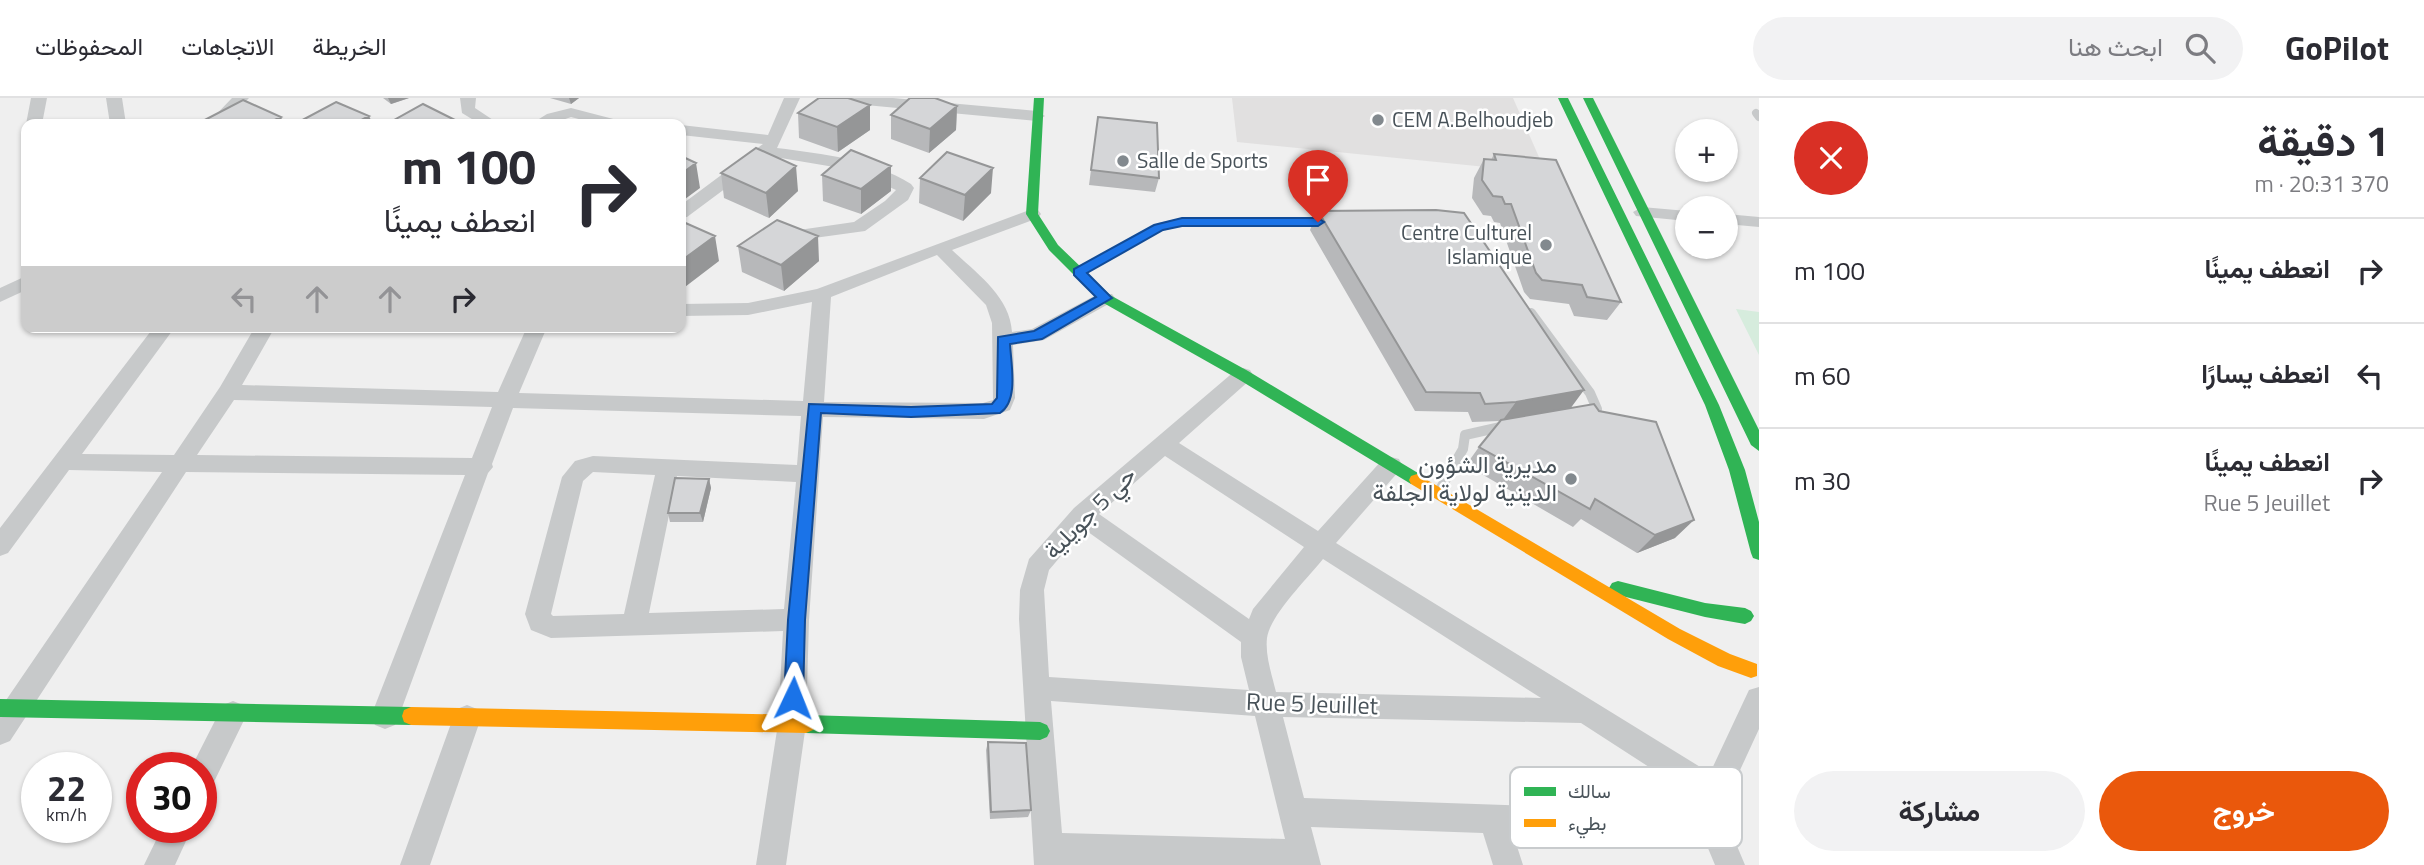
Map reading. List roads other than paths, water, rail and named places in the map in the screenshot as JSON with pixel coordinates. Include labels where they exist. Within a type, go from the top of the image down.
[{"type":"street","points":[[35,119],[38,98]]},
{"type":"street","points":[[114,98],[117,119]]},
{"type":"street","points":[[220,119],[241,98]]},
{"type":"street","points":[[468,98],[467,110],[482,119]]},
{"type":"street","points":[[686,209],[770,146],[792,98]]},
{"type":"street","points":[[844,98],[1037,116]]},
{"type":"street","points":[[1039,98],[1032,214],[1053,247],[1105,298],[1243,375],[1674,634],[1755,673]]},
{"type":"street","points":[[1563,98],[1712,405],[1737,470],[1759,553]]},
{"type":"street","points":[[1588,98],[1759,444]]},
{"type":"street","points":[[549,119],[579,111],[601,119]]},
{"type":"street","points":[[686,130],[742,135],[770,146],[842,162],[892,179],[905,188],[902,196],[859,227],[779,238]]},
{"type":"street","points":[[1642,212],[1675,215]]},
{"type":"street","points":[[686,310],[748,309],[822,294],[898,262],[1032,214]]},
{"type":"street","points":[[1738,220],[1759,222]]},
{"type":"street","points":[[228,392],[911,412],[995,410],[1002,405],[1004,398],[1002,323],[995,303],[940,248]]},
{"type":"street","points":[[0,296],[21,285]]},
{"type":"street","points":[[771,865],[792,723],[796,620],[822,294]]},
{"type":"street","points":[[1003,340],[1037,335],[1105,298]]},
{"type":"street","points":[[0,547],[160,333]]},
{"type":"street","points":[[0,732],[8,708],[228,392],[262,333]]},
{"type":"street","points":[[385,716],[482,467],[505,400],[534,333]]},
{"type":"street","name":"حي 5 جويلية","points":[[1048,857],[1031,590],[1038,566],[1083,515],[1162,443],[1243,375]]},
{"type":"street","points":[[1162,443],[1319,547],[1675,767]]},
{"type":"street","points":[[64,462],[482,467]]},
{"type":"street","points":[[796,620],[551,627],[540,622],[538,614],[573,477],[577,471],[593,464],[808,474]]},
{"type":"street","points":[[1048,857],[1305,860],[1254,657],[1254,637],[1262,617],[1391,465]]},
{"type":"street","points":[[634,625],[668,467]]},
{"type":"street","points":[[1083,515],[1254,637]]},
{"type":"street","points":[[1580,576],[1705,610],[1755,611]]},
{"type":"street","points":[[1755,611],[1737,625],[1736,641],[1755,673]]},
{"type":"street","name":"Rue 5 Jeuillet","points":[[1037,688],[1267,704],[1588,711]]},
{"type":"street","points":[[1727,767],[1759,699]]},
{"type":"street","points":[[8,708],[792,723],[1040,731]]},
{"type":"street","points":[[214,752],[233,714]]},
{"type":"street","points":[[415,865],[467,718]]},
{"type":"street","points":[[1293,812],[1510,821]]},
{"type":"street","points":[[1493,820],[1508,865]]},
{"type":"street","points":[[159,865],[170,843]]},
{"type":"street","points":[[1723,848],[1730,865]]},
{"type":"lane","points":[[1078,272],[1159,227],[1182,222],[1332,222]]},
{"type":"lane","points":[[1528,308],[1590,393],[1597,409],[1571,416]]},
{"type":"lane","points":[[1438,493],[1463,449],[1465,435],[1520,424]]},
{"type":"place","name":"CEM A.Belhoudjeb","points":[[1378,120]]},
{"type":"place","name":"Salle de Sports","points":[[1123,161]]},
{"type":"place","name":"Centre Culturel Islamique","points":[[1546,245]]},
{"type":"place","name":"مديرية الشؤون الدينية لولاية الجلفة","points":[[1571,479]]}]
